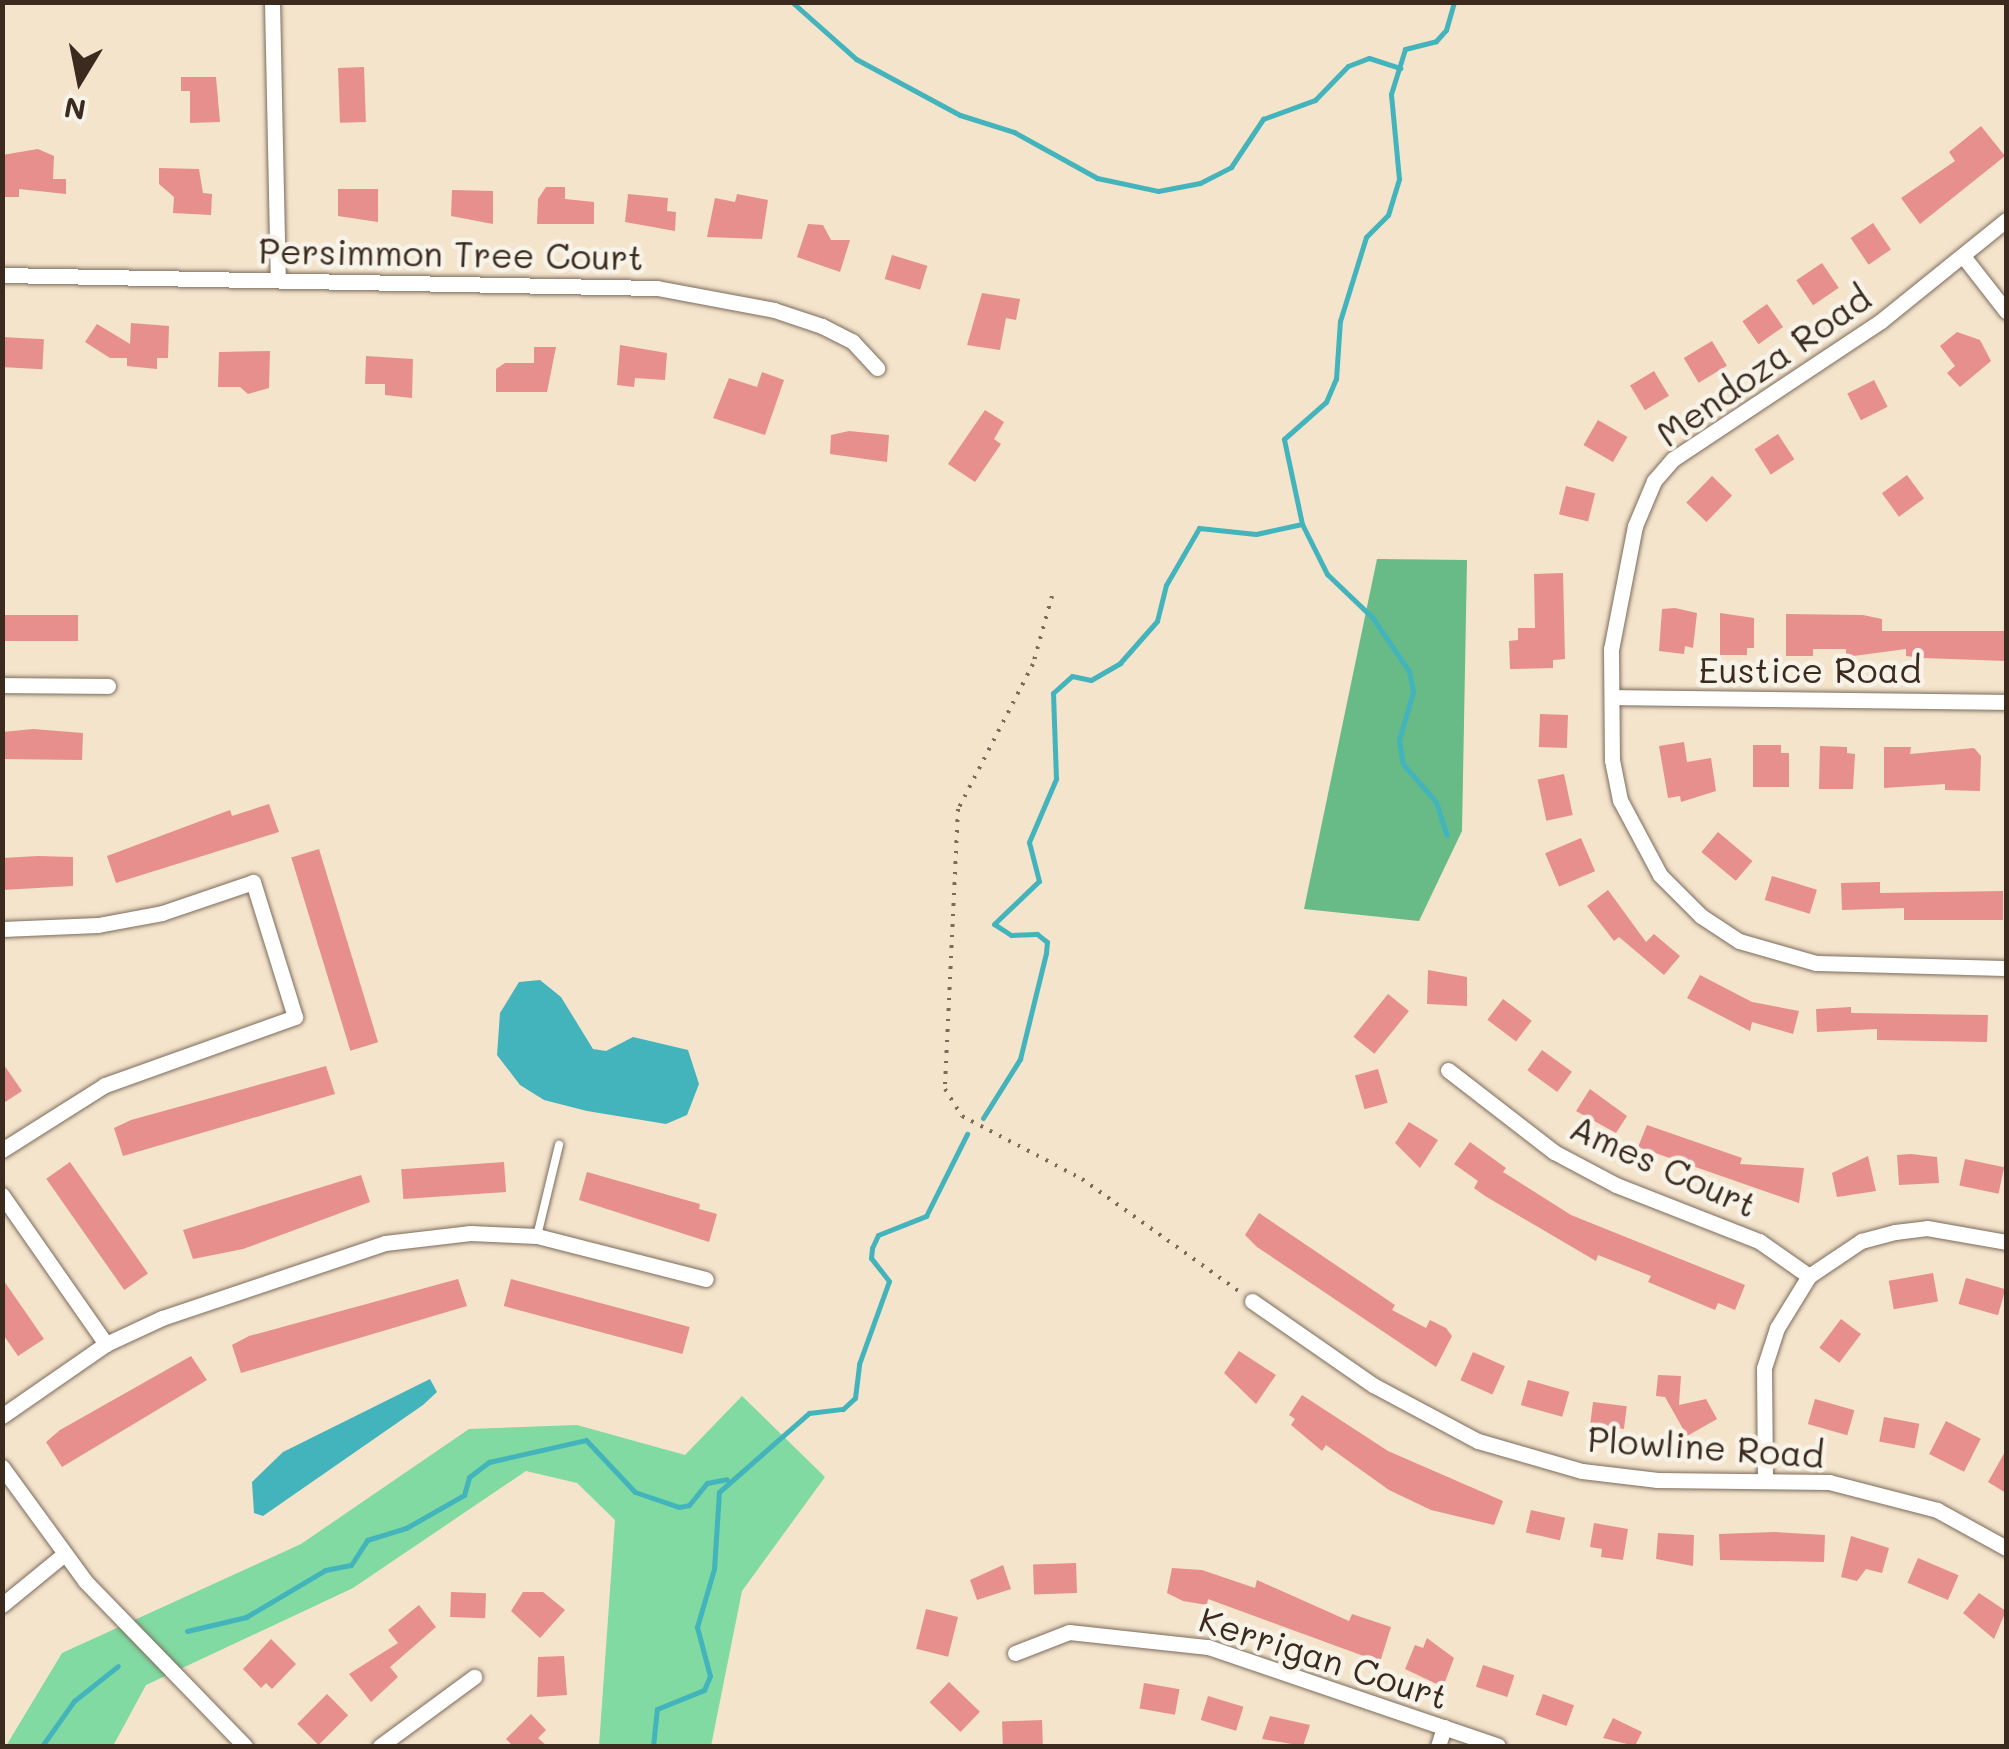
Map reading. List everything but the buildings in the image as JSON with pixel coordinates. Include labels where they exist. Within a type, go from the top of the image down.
[{"type":"street","points":[[272,2],[278,278]]},
{"type":"street","name":"Mendoza Road","points":[[2006,220],[1881,321],[1703,434],[1654,480],[1617,598],[1612,698],[1612,760],[1636,840],[1660,875],[1702,916],[1756,948],[1816,963],[2006,968]]},
{"type":"street","points":[[1963,256],[2006,311]]},
{"type":"street","name":"Persimmon Tree Court","points":[[2,275],[658,288],[774,310],[822,326],[852,341],[876,368]]},
{"type":"street","points":[[2,685],[108,686]]},
{"type":"street","name":"Eustice Road","points":[[1612,698],[2006,702]]},
{"type":"street","points":[[2,929],[114,922],[253,882],[294,1017],[105,1085],[2,1150]]},
{"type":"street","name":"Ames Court","points":[[1448,1070],[1554,1152],[1616,1185],[1759,1241],[1809,1276]]},
{"type":"street","points":[[2,1195],[106,1344]]},
{"type":"street","points":[[1765,1481],[1764,1368],[1777,1328],[1809,1276],[1861,1240],[1895,1232],[1927,1228],[2006,1242]]},
{"type":"street","points":[[2,1416],[106,1344],[162,1318],[385,1243],[470,1233],[537,1236],[706,1279]]},
{"type":"street","name":"Plowline Road","points":[[1252,1301],[1374,1385],[1478,1441],[1582,1471],[1657,1480],[1830,1482],[1937,1510],[2006,1548]]},
{"type":"street","points":[[2,1467],[64,1555],[245,1746]]},
{"type":"street","points":[[2,1605],[64,1555]]},
{"type":"street","name":"Kerrigan Court","points":[[1015,1653],[1068,1632],[1178,1641],[1498,1746]]},
{"type":"street","points":[[380,1746],[474,1677]]},
{"type":"street","points":[[1438,1746],[1444,1727]]},
{"type":"lane","points":[[537,1236],[559,1145]]},
{"type":"path","points":[[1052,596],[1034,664],[958,809],[945,1089],[962,1116],[1082,1180],[1252,1301]]},
{"type":"green space","points":[[1377,559],[1467,560],[1462,831],[1419,921],[1304,909]]},
{"type":"green space","points":[[742,1396],[825,1477],[742,1591],[711,1746],[599,1746],[615,1520],[577,1483],[526,1471],[353,1588],[146,1685],[113,1746],[6,1746],[62,1653],[301,1544],[469,1429],[577,1425],[685,1455]]},
{"type":"water","points":[[540,980],[561,997],[593,1049],[606,1051],[633,1037],[688,1050],[699,1084],[687,1115],[666,1124],[587,1111],[544,1100],[520,1085],[497,1055],[500,1013],[519,982]]},
{"type":"water","points":[[430,1379],[437,1392],[423,1405],[263,1516],[254,1513],[252,1482],[283,1452]]},
{"type":"waterway","points":[[792,2],[856,59],[960,115],[1014,132],[1097,178],[1158,191],[1200,183],[1231,167],[1263,119],[1315,100],[1348,66],[1369,58],[1400,68]]},
{"type":"waterway","points":[[983,1118],[1020,1059],[1046,953],[1047,942],[1037,934],[1011,935],[994,924],[1039,881],[1029,842],[1056,779],[1053,693],[1072,676],[1091,680],[1120,663],[1157,621],[1166,585],[1199,528],[1256,534],[1302,524],[1284,439],[1326,402],[1336,379],[1340,321],[1366,237],[1388,215],[1399,179],[1391,94],[1405,49],[1436,41],[1446,30],[1454,2]]},
{"type":"waterway","points":[[1302,524],[1327,574],[1372,617],[1409,671],[1413,692],[1399,740],[1403,764],[1436,802],[1447,835]]},
{"type":"waterway","points":[[653,1746],[657,1709],[704,1690],[710,1676],[697,1627],[714,1569],[719,1492],[809,1413],[843,1409],[855,1398],[859,1364],[889,1281],[871,1258],[872,1248],[878,1235],[926,1216],[967,1134]]},
{"type":"waterway","points":[[187,1631],[246,1617],[325,1570],[351,1565],[367,1540],[406,1528],[464,1495],[469,1477],[489,1462],[586,1440],[635,1492],[679,1507],[689,1505],[707,1483],[727,1479]]},
{"type":"waterway","points":[[42,1746],[74,1701],[118,1666]]}]
